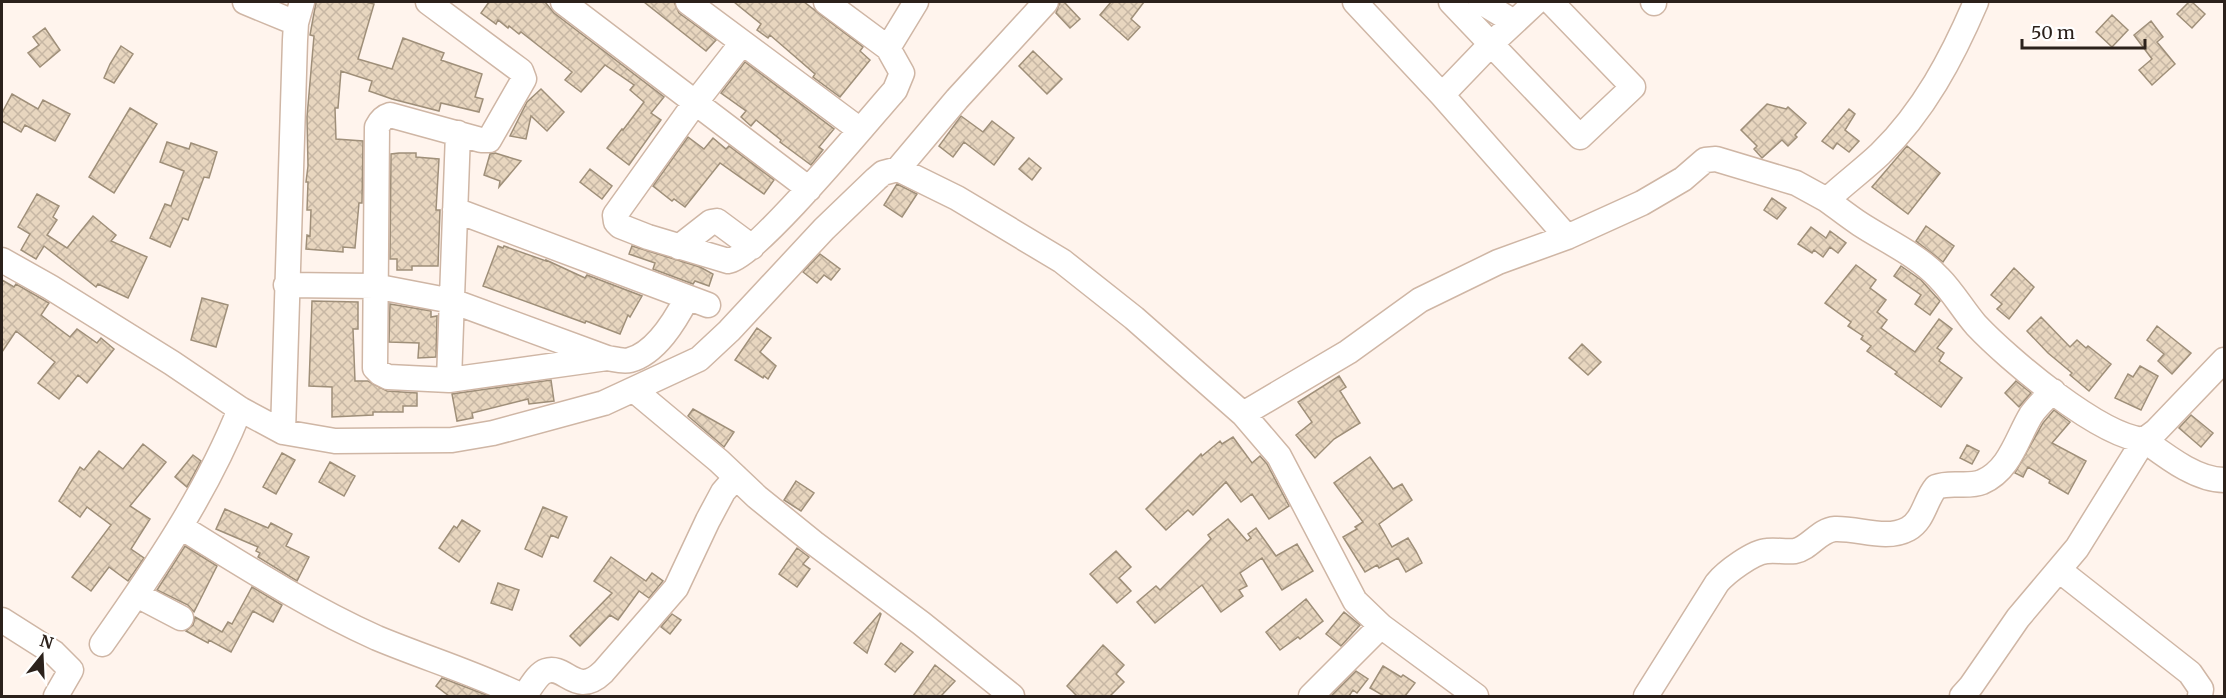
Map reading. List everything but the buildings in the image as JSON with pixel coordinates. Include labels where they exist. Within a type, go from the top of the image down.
[{"type":"street","points":[[245,2],[299,12],[286,285],[283,432]]},
{"type":"street","points":[[428,2],[521,71],[524,76],[523,82],[492,138],[486,141],[390,115],[385,116],[379,123],[377,127],[374,286],[375,368],[388,376],[449,380],[607,358]]},
{"type":"street","points":[[563,2],[809,189]]},
{"type":"street","points":[[688,2],[860,130]]},
{"type":"street","points":[[742,43],[696,103],[615,218],[620,226],[728,261],[739,257],[752,247],[809,189],[900,81],[902,73],[888,48],[826,2]]},
{"type":"street","points":[[888,48],[916,2]]},
{"type":"street","points":[[2,260],[172,363],[240,409],[283,432],[334,441],[452,440],[560,416],[604,403],[699,359],[729,331],[824,229],[884,173],[898,169],[957,99],[1046,2]]},
{"type":"street","points":[[1355,2],[1442,95],[1566,237]]},
{"type":"street","points":[[1451,2],[1580,137],[1633,87],[1551,2]]},
{"type":"street","points":[[1481,2],[1514,22]]},
{"type":"street","points":[[1442,95],[1536,2]]},
{"type":"street","points":[[1827,200],[1880,154],[1922,106],[1955,51],[1976,2]]},
{"type":"street","points":[[449,380],[458,133]]},
{"type":"street","points":[[1243,414],[1348,352],[1420,300],[1498,262],[1566,237],[1642,203],[1683,179],[1706,160],[1716,159],[1796,183],[1827,200],[1939,277],[1983,331],[2006,354],[2085,415],[2128,437],[2144,440],[2179,465],[2208,477],[2224,480]]},
{"type":"street","points":[[898,169],[957,198],[1062,261],[1134,318],[1243,414],[1279,456],[1355,601],[1381,626],[1476,696]]},
{"type":"street","points":[[286,285],[374,286],[452,301],[607,358],[628,361],[648,351],[697,302],[455,210]]},
{"type":"street","points":[[679,247],[711,222],[717,221],[752,247]]},
{"type":"street","points":[[1962,696],[2018,618],[2077,548],[2144,440],[2156,431],[2224,360]]},
{"type":"street","points":[[634,390],[757,497],[814,543],[921,622],[1012,696]]},
{"type":"street","points":[[1646,696],[1725,573],[1763,551],[1795,551],[1828,530],[1887,534],[1899,533],[1910,528],[1918,521],[1936,488],[1948,484],[1974,484],[1993,476],[2005,464],[2033,413],[2053,391]]},
{"type":"street","points":[[102,645],[182,527],[240,409]]},
{"type":"street","points":[[182,527],[285,590],[376,637],[523,696],[546,671],[553,671],[579,682],[591,682],[603,672],[676,588],[723,492],[736,477]]},
{"type":"street","points":[[2059,570],[2190,673],[2201,689],[2200,696]]},
{"type":"street","points":[[137,595],[181,618]]},
{"type":"street","points":[[2,620],[54,653],[71,670],[56,696]]},
{"type":"street","points":[[1311,696],[1381,626]]}]
